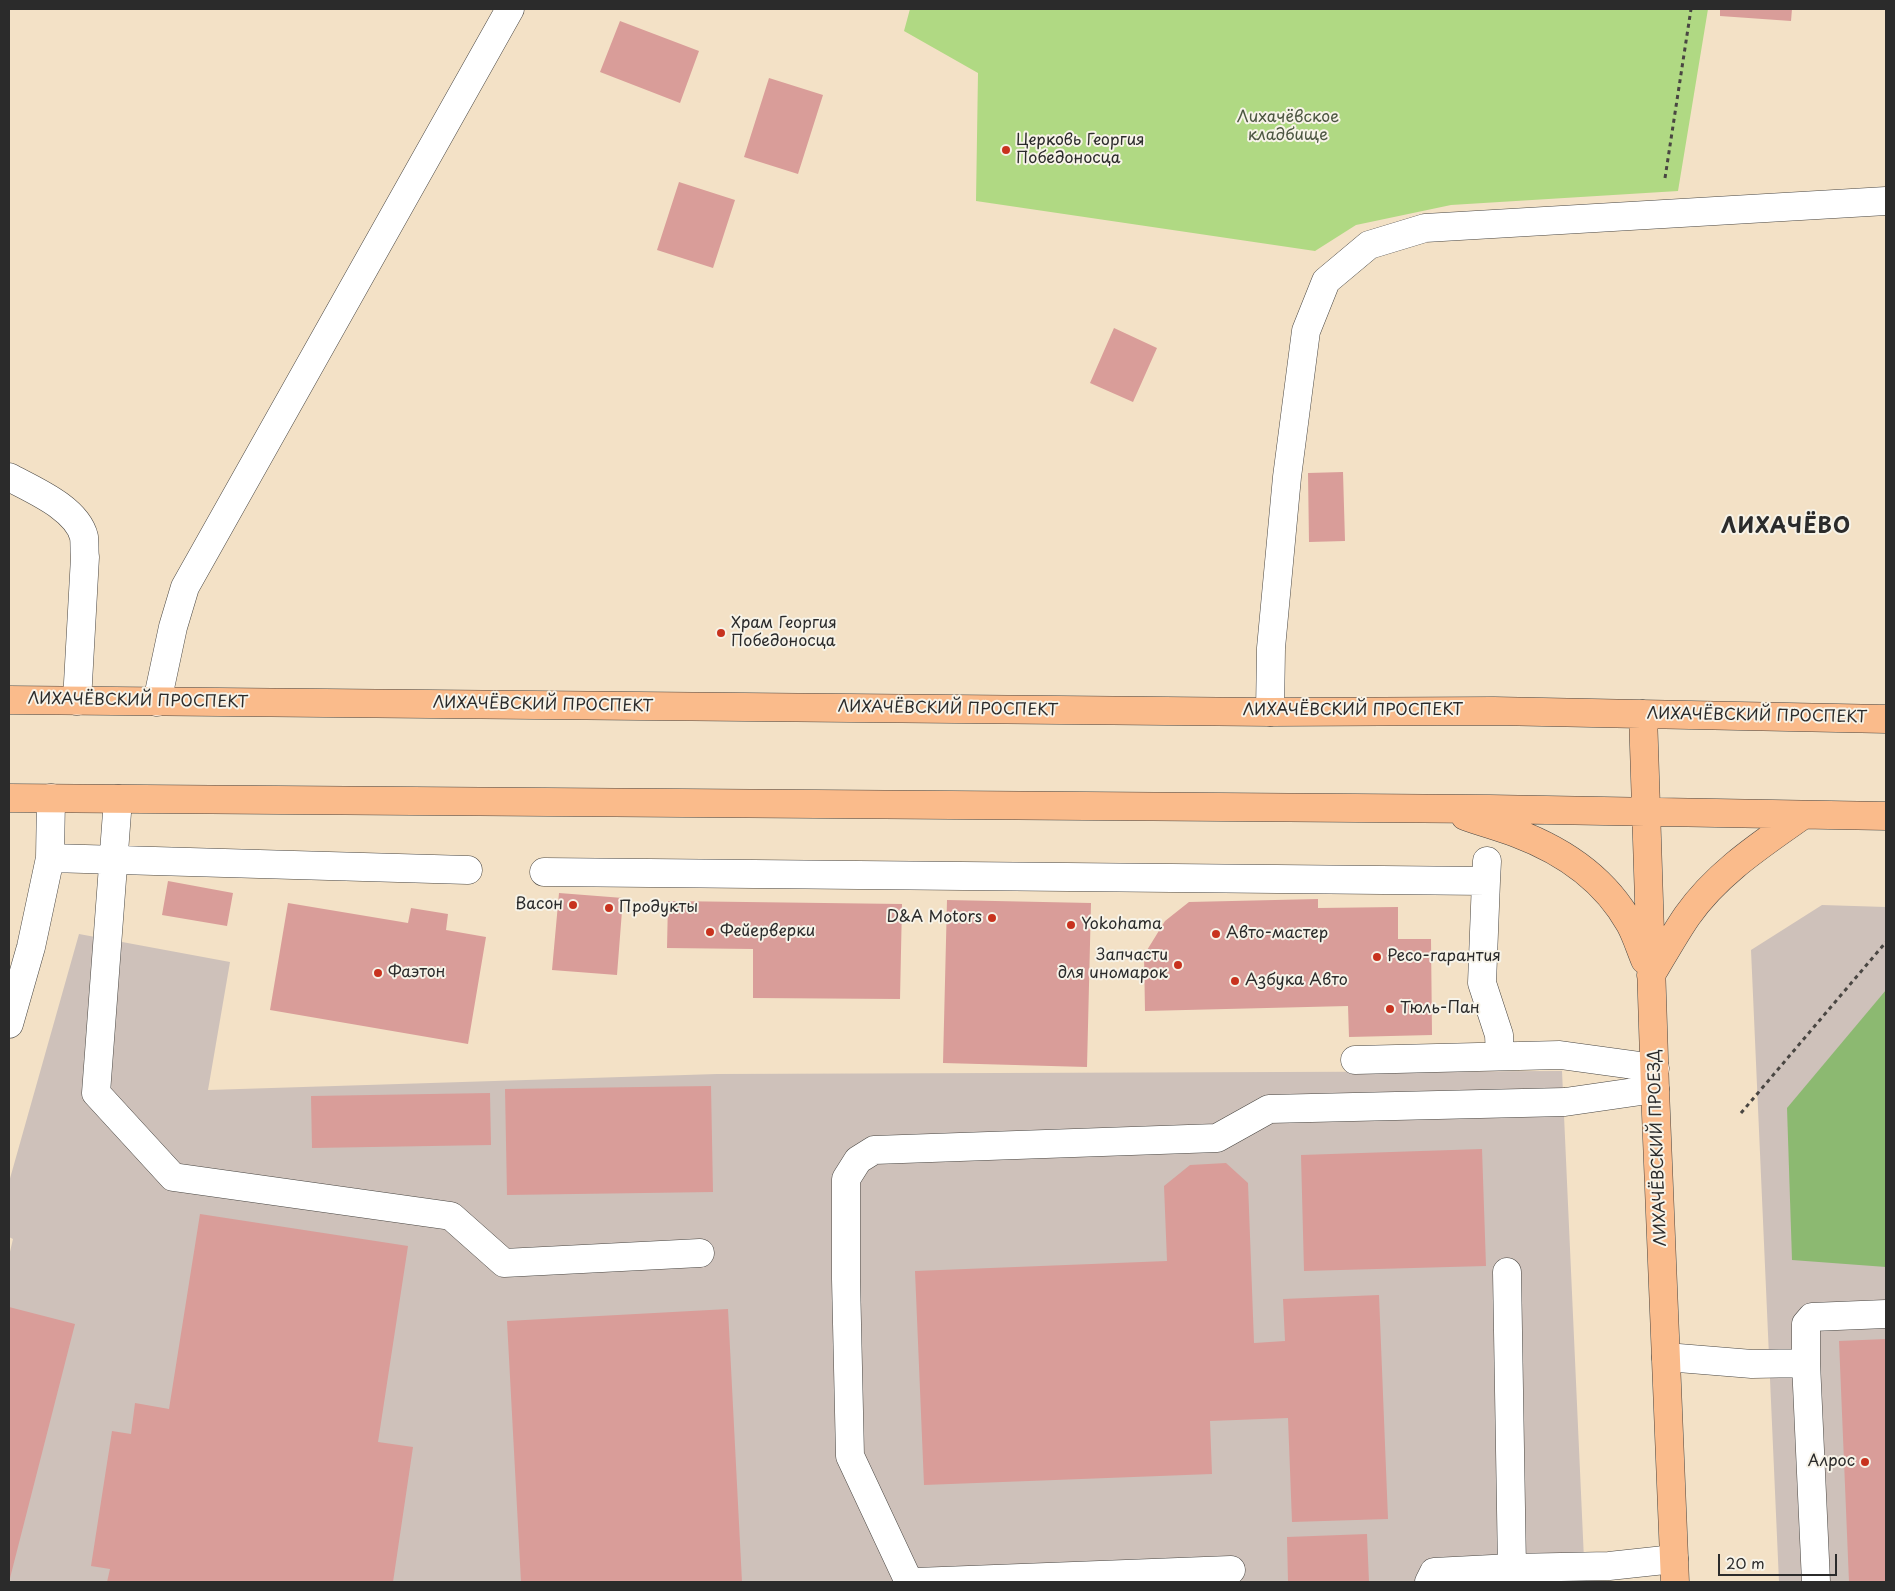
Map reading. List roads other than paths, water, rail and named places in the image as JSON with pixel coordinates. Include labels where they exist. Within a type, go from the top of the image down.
[{"type":"main road","name":"ЛИХАЧЁВСКИЙ ПРОСПЕКТ","points":[[9,700],[1270,712],[1494,711],[1886,719]]},
{"type":"main road","name":"ЛИХАЧЁВСКИЙ ПРОЕЗД","points":[[1644,714],[1651,975],[1675,1571]]},
{"type":"main road","points":[[9,798],[1449,810],[1886,816]]},
{"type":"main road","points":[[1449,810],[1516,833],[1560,854],[1585,869],[1605,889],[1630,925],[1651,975]]},
{"type":"main road","points":[[1651,975],[1688,914],[1721,878],[1755,849],[1804,815]]},
{"type":"street","points":[[157,702],[173,627],[185,587],[510,9]]},
{"type":"street","points":[[1270,712],[1271,648],[1290,458],[1306,331],[1326,282],[1369,245],[1425,228],[1886,200]]},
{"type":"street","points":[[9,477],[54,501],[72,517],[84,536],[85,557],[77,701]]},
{"type":"street","points":[[9,1024],[31,947],[50,858],[51,798]]},
{"type":"street","points":[[118,799],[96,1093],[172,1177],[451,1216],[504,1263],[700,1253]]},
{"type":"street","points":[[50,858],[468,870]]},
{"type":"street","points":[[544,872],[1487,871],[1482,983],[1499,1035],[1500,1056]]},
{"type":"street","points":[[1355,1060],[1560,1055],[1655,1079]]},
{"type":"street","points":[[909,1582],[850,1456],[846,1179],[858,1160],[874,1150],[1217,1138],[1269,1109],[1565,1102],[1655,1079]]},
{"type":"street","points":[[1508,1272],[1512,1568]]},
{"type":"street","points":[[1816,1582],[1806,1363],[1806,1324],[1812,1317],[1886,1314]]},
{"type":"street","points":[[1666,1357],[1752,1364],[1806,1363]]},
{"type":"street","points":[[1429,1582],[1434,1572],[1512,1568],[1609,1566],[1675,1571]]},
{"type":"street","points":[[916,1582],[1231,1570]]},
{"type":"place","name":"Церковь Георгия Победоносца","points":[[1006,150]]},
{"type":"place","name":"Храм Георгия Победоносца","points":[[721,633]]},
{"type":"place","name":"Васон","points":[[573,905]]},
{"type":"place","name":"Продукты","points":[[609,908]]},
{"type":"place","name":"D&A Motors","points":[[992,918]]},
{"type":"place","name":"Yokohama","points":[[1071,925]]},
{"type":"place","name":"Фейерверки","points":[[710,932]]},
{"type":"place","name":"Авто-мастер","points":[[1216,934]]},
{"type":"place","name":"Ресо-гарантия","points":[[1377,957]]},
{"type":"place","name":"Запчасти для иномарок","points":[[1178,965]]},
{"type":"place","name":"Фаэтон","points":[[378,973]]},
{"type":"place","name":"Азбука Авто","points":[[1235,981]]},
{"type":"place","name":"Тюль-Пан","points":[[1390,1009]]},
{"type":"place","name":"Алрос","points":[[1865,1462]]},
{"type":"district","name":"ЛИХАЧЁВО","points":[[1786,527]]},
{"type":"park label","name":"Лихачёвское кладбище","points":[[1288,127]]}]
